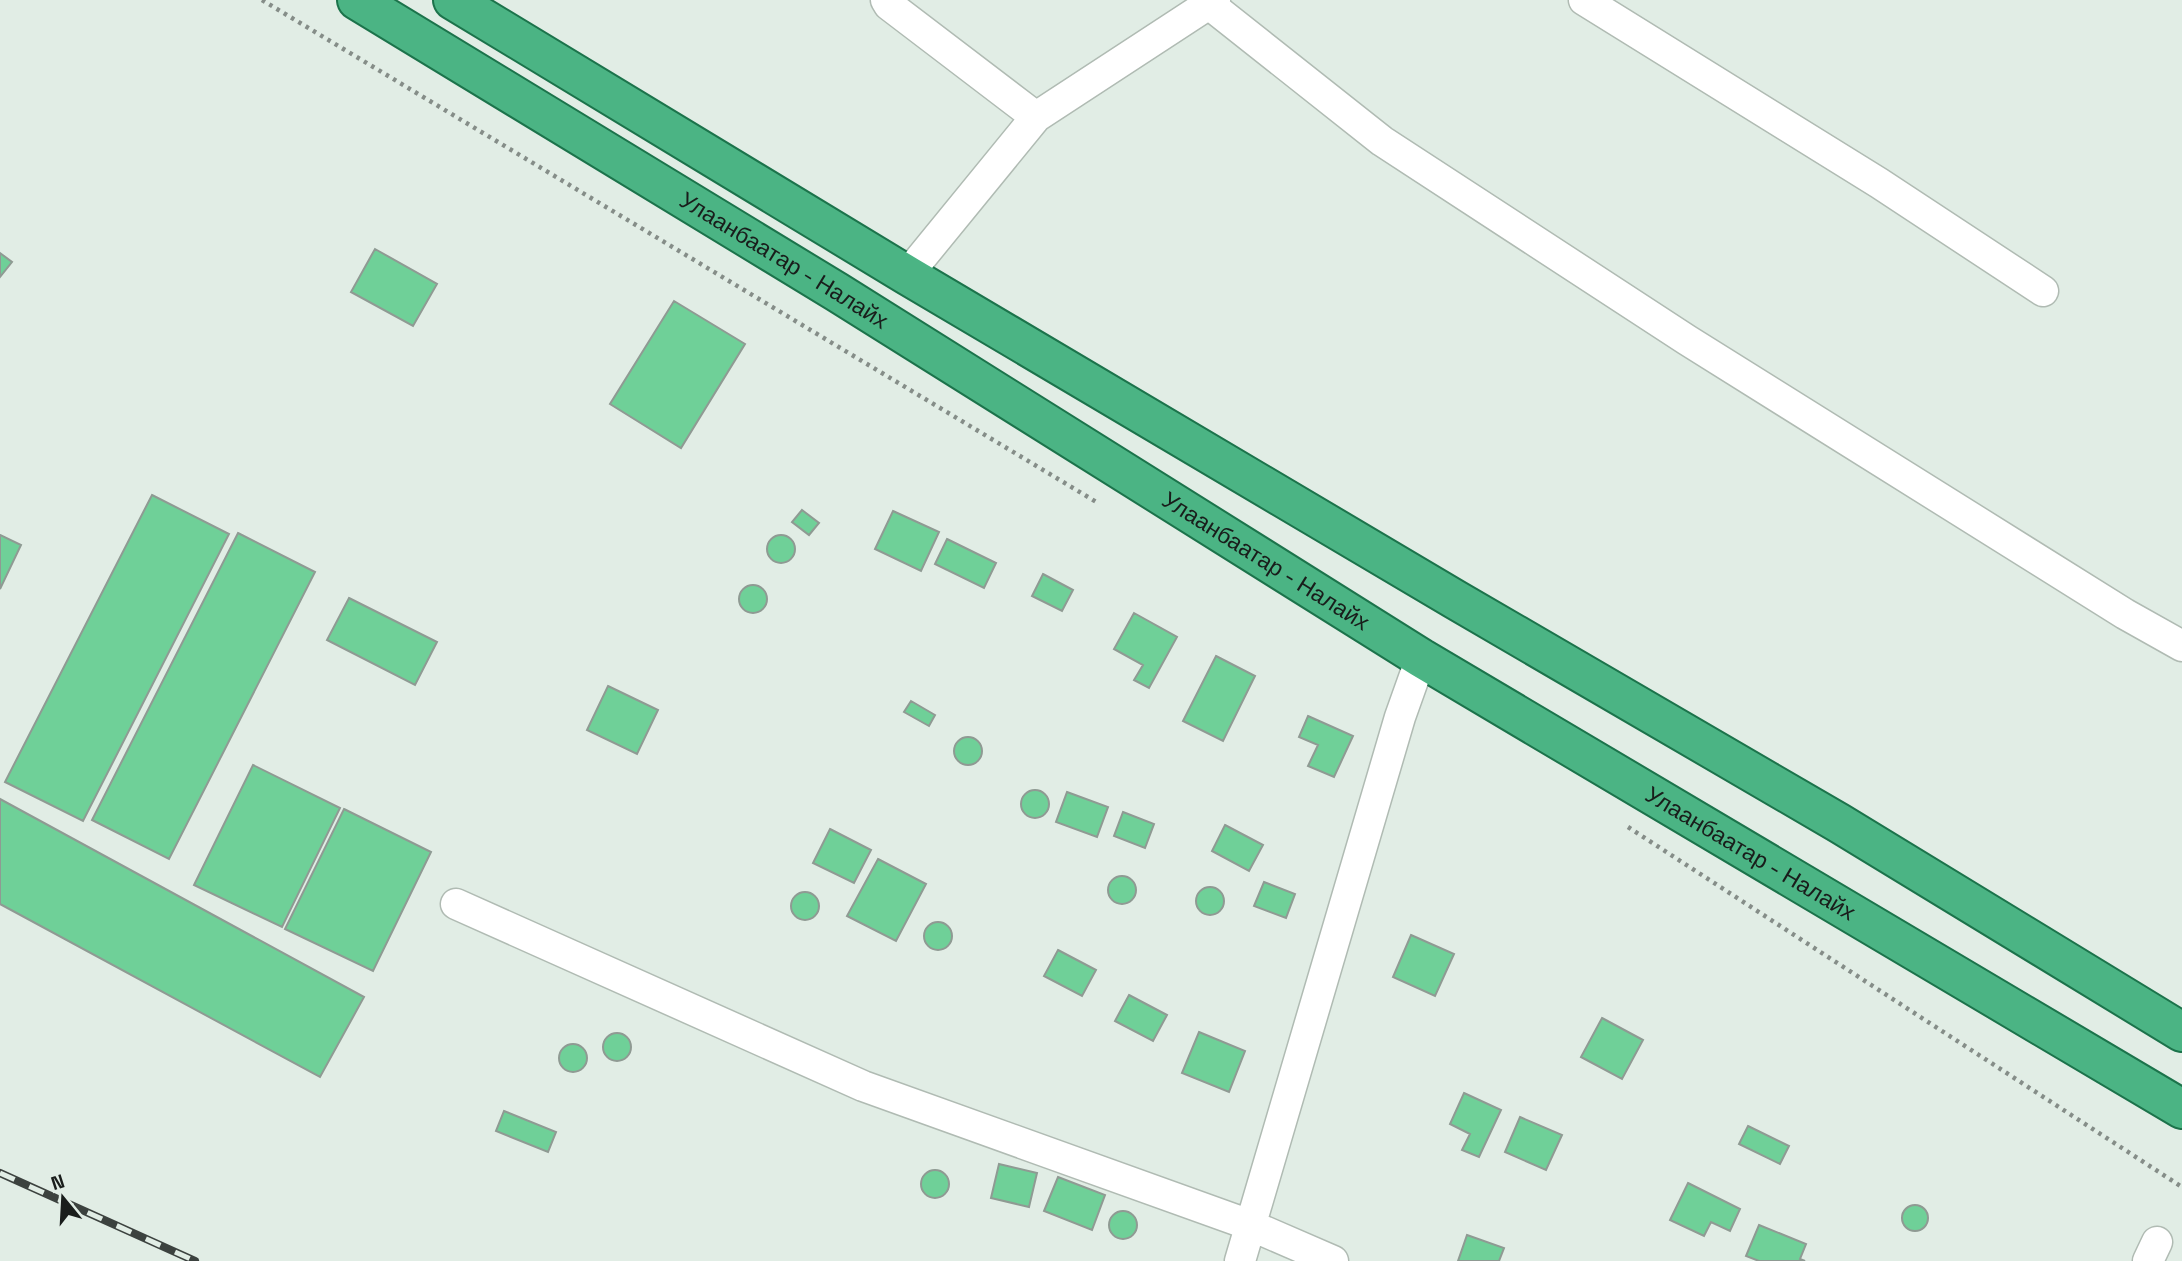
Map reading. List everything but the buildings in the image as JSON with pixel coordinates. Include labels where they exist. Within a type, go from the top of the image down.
[{"type":"highway","name":"Улаанбаатар - Налайх","points":[[357,0],[837,292],[1421,658],[2182,1109]]},
{"type":"highway","points":[[453,0],[907,275],[1839,823],[2182,1032]]},
{"type":"street","points":[[886,0],[1036,117]]},
{"type":"street","points":[[1584,0],[1879,183],[2043,291]]},
{"type":"street","points":[[907,275],[1036,117],[1212,2],[1382,141],[1687,340],[2124,614],[2182,646]]},
{"type":"street","points":[[1240,1261],[1396,730],[1421,658]]},
{"type":"street","points":[[456,904],[863,1086],[1250,1225],[1333,1261]]},
{"type":"path","points":[[262,0],[1100,504]]},
{"type":"path","points":[[1624,824],[2182,1187]]},
{"type":"railway","points":[[0,1173],[195,1261]]}]
